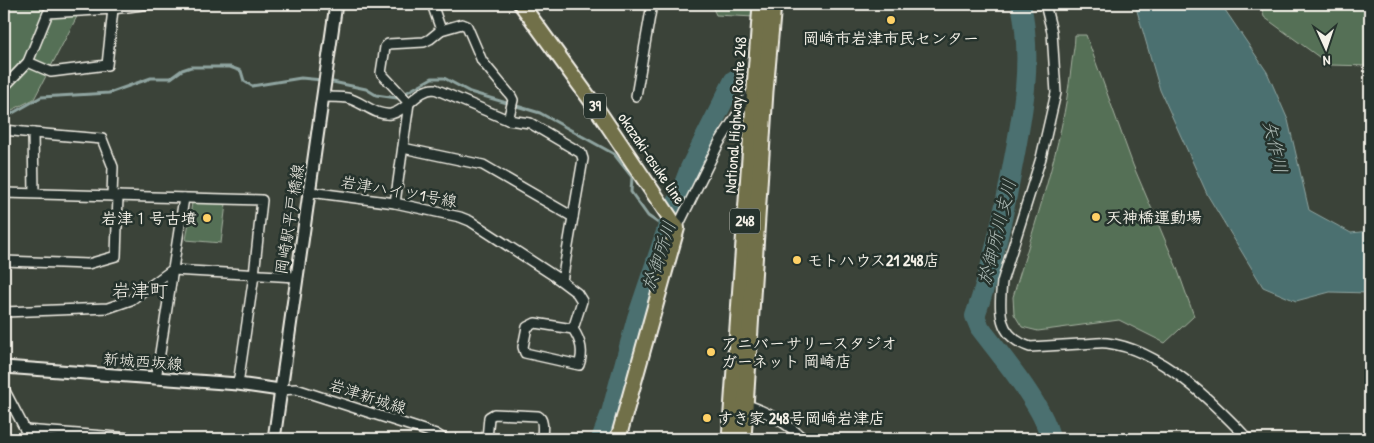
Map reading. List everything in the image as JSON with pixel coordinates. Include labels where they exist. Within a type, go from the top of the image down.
[{"type":"highway","name":"National Highway Route 248","points":[[730,439],[761,4]]},
{"type":"highway","name":"National Highway Route 248","points":[[743,439],[765,91],[773,4]]},
{"type":"main road","name":"okazaki-asuke line","points":[[521,4],[595,106],[676,226],[618,439]]},
{"type":"street","points":[[4,87],[28,62],[48,13],[113,9],[149,4]]},
{"type":"street","name":"岡崎駅平戸橋線","points":[[274,439],[336,4]]},
{"type":"street","points":[[432,4],[441,30]]},
{"type":"street","points":[[636,96],[652,4]]},
{"type":"street","points":[[1045,4],[1052,32],[1056,93],[1040,158],[1002,282],[1000,295],[1002,322],[1011,338],[1030,347],[1105,343],[1129,347],[1153,359],[1192,385],[1248,439]]},
{"type":"street","points":[[28,62],[51,72],[107,66],[113,9]]},
{"type":"street","points":[[409,103],[381,73],[385,47],[388,44],[424,42],[441,30],[459,24],[467,26],[482,61],[511,96],[508,120]]},
{"type":"street","points":[[676,226],[719,143],[754,88]]},
{"type":"street","points":[[323,97],[348,98],[381,113],[391,114],[432,89],[508,120],[530,123],[581,153],[583,159],[562,281],[557,278]]},
{"type":"street","points":[[395,203],[409,103]]},
{"type":"street","points":[[4,130],[102,139],[113,167],[116,256],[88,264],[4,261]]},
{"type":"street","points":[[33,133],[34,193]]},
{"type":"street","points":[[403,148],[483,165],[574,218]]},
{"type":"street","name":"岩津ハイツ1号線","points":[[310,192],[395,203],[460,217],[470,221],[578,293],[582,301],[573,330]]},
{"type":"street","points":[[4,193],[262,200],[254,275],[238,384]]},
{"type":"street","points":[[156,379],[184,198]]},
{"type":"street","points":[[4,312],[108,308],[131,300],[172,270],[296,277]]},
{"type":"street","points":[[535,323],[573,330],[579,339],[581,351],[579,365],[525,353],[523,347],[527,327],[535,323]]},
{"type":"street","name":"新城西坂線","points":[[4,367],[238,384],[280,390]]},
{"type":"street","points":[[4,389],[30,439]]},
{"type":"street","name":"岩津新城線","points":[[280,390],[296,389],[436,434],[444,439]]},
{"type":"street","points":[[745,404],[766,412],[793,429],[804,439]]},
{"type":"street","points":[[487,439],[489,417],[494,414],[538,416],[543,421],[542,439]]},
{"type":"street","points":[[25,430],[144,439]]},
{"type":"green space","points":[[4,4],[94,4],[83,5],[34,99],[4,114]]},
{"type":"green space","points":[[711,4],[755,4],[754,17],[716,15]]},
{"type":"green space","points":[[1261,4],[1370,4],[1370,66],[1330,65],[1264,17]]},
{"type":"green space","name":"天神橋運動場","points":[[1075,35],[1086,35],[1133,165],[1177,268],[1194,316],[1165,343],[1119,320],[1038,331],[1022,327],[1014,314],[1013,297],[1047,184],[1061,127],[1067,98]]},
{"type":"green space","points":[[192,203],[226,204],[221,243],[186,240]]},
{"type":"water","name":"矢作川","points":[[1135,4],[1221,4],[1267,72],[1288,120],[1309,210],[1351,233],[1370,231],[1370,293],[1330,292],[1296,301],[1263,287],[1208,196],[1160,90]]},
{"type":"waterway","name":"於御所川支川","points":[[1021,4],[1026,46],[1023,107],[1001,225],[987,280],[975,316],[980,328],[1032,398],[1047,427],[1050,439]]},
{"type":"waterway","points":[[4,118],[41,97],[109,93],[151,78],[171,78],[182,70],[191,67],[230,67],[241,71],[244,81],[252,86],[301,78],[322,80]]},
{"type":"waterway","points":[[328,81],[366,89],[376,95],[397,98],[432,78],[444,78],[470,92],[540,113],[614,154],[632,177],[631,192],[648,216],[667,229]]},
{"type":"waterway","name":"於御所川","points":[[601,439],[611,413],[637,318],[667,229],[690,168],[734,80]]},
{"type":"place","name":"岡崎市岩津市民センター","points":[[891,20]]},
{"type":"place","name":"天神橋運動場","points":[[1096,217]]},
{"type":"place","name":"岩津１号古墳","points":[[207,218]]},
{"type":"place","name":"モトハウス21 248店","points":[[797,260]]},
{"type":"place","name":"アニバーサリースタジオ ガーネット 岡崎店","points":[[711,352]]},
{"type":"place","name":"すき家 248号岡崎岩津店","points":[[707,418]]},
{"type":"district","name":"岩津町","points":[[140,290]]}]
